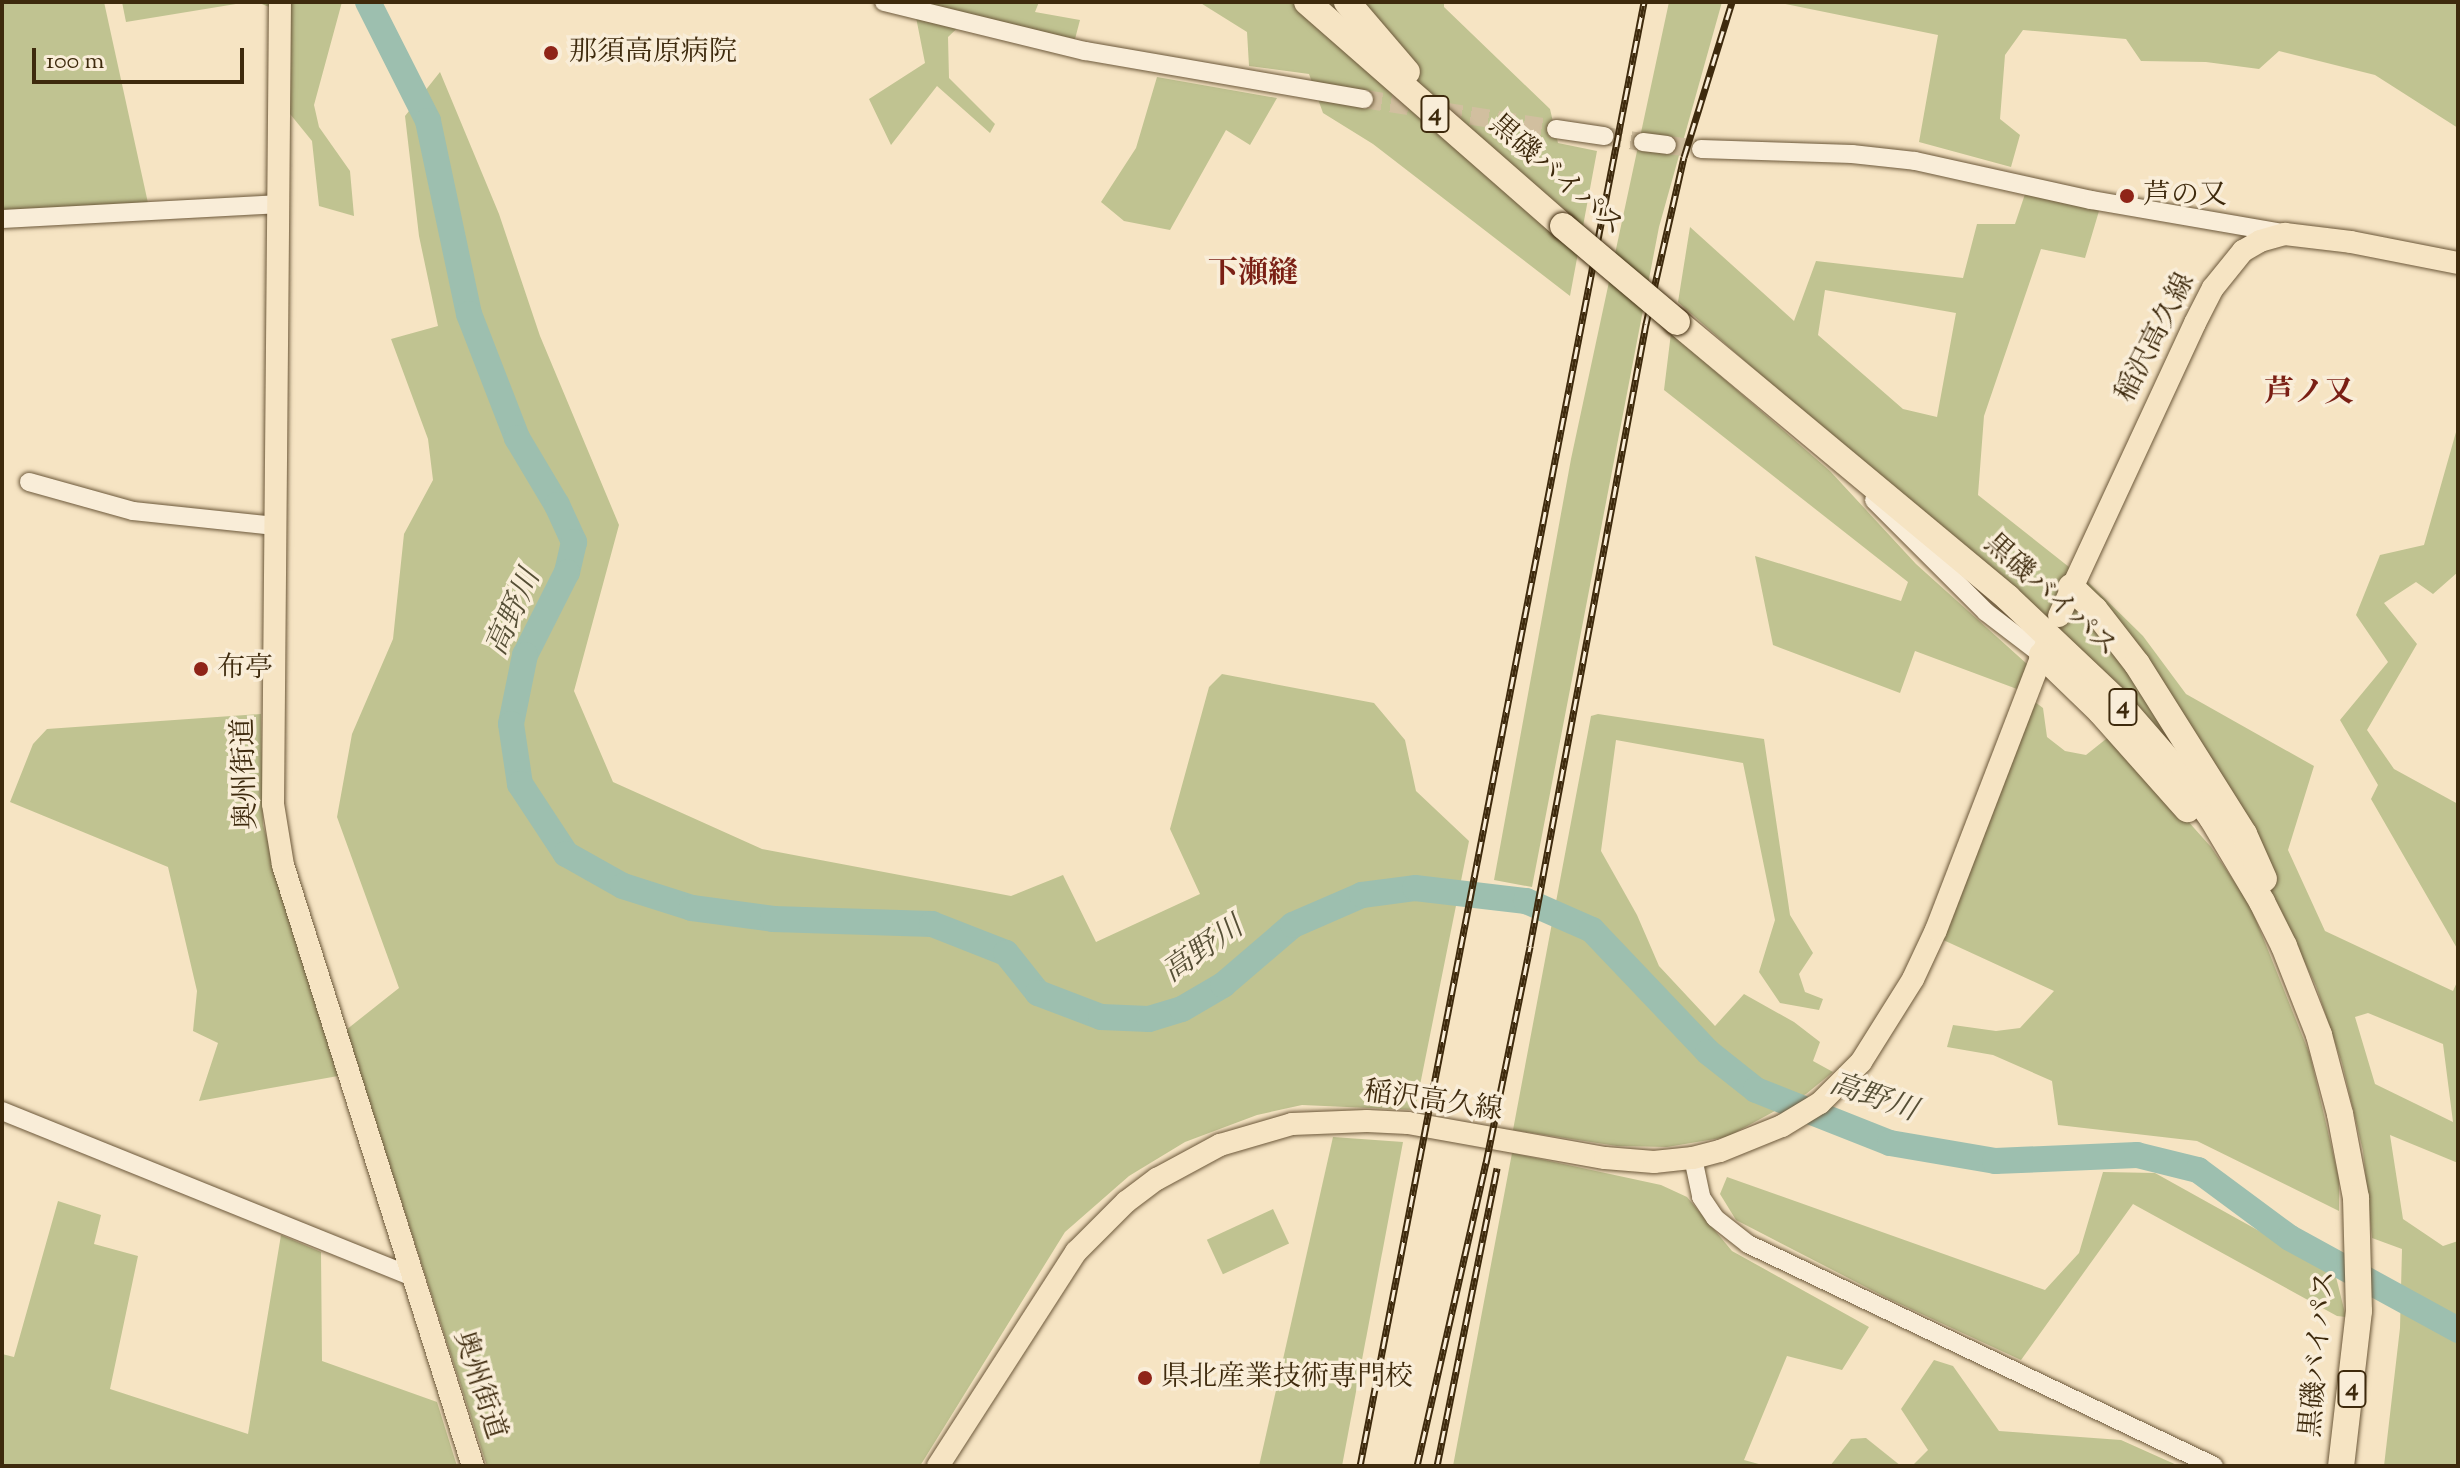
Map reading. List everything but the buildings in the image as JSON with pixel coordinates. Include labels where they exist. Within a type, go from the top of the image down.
[{"type":"highway","name":"4","points":[[1295,2],[1336,27]]},
{"type":"highway","name":"黒磯バイパス","points":[[1307,2],[1563,226],[2007,597],[2150,735],[2212,818],[2268,913],[2304,994],[2330,1072],[2350,1159],[2359,1236],[2359,1311],[2341,1466]]},
{"type":"highway","name":"4","points":[[1347,2],[1472,147]]},
{"type":"highway","name":"4","points":[[2071,587],[2095,610],[2137,664],[2244,834],[2260,865],[2268,913]]},
{"type":"highway","name":"4","points":[[2044,649],[2124,738],[2268,913]]},
{"type":"main road","name":"奥州街道","points":[[280,2],[272,768],[277,835],[473,1466]]},
{"type":"main road","name":"稲沢高久線","points":[[2059,616],[2213,288],[2243,251],[2260,241],[2285,234],[2351,242],[2458,263]]},
{"type":"main road","name":"稲沢高久線","points":[[938,1466],[1076,1252],[1126,1202],[1157,1179],[1220,1145],[1292,1124],[1367,1121],[1408,1123],[1605,1158],[1654,1162],[1693,1158],[1782,1126],[1835,1091],[1861,1062],[1919,967],[2044,649]]},
{"type":"street","points":[[884,2],[1085,51],[1364,99]]},
{"type":"street","points":[[1556,129],[1604,136]]},
{"type":"street","points":[[1643,142],[1667,145]]},
{"type":"street","points":[[1701,149],[1852,154],[1903,159],[2091,200],[2285,234]]},
{"type":"street","points":[[2,219],[277,204]]},
{"type":"street","points":[[1829,449],[1932,561],[1986,612],[2044,649]]},
{"type":"street","points":[[29,482],[133,511],[275,526]]},
{"type":"street","points":[[2,1111],[412,1277]]},
{"type":"street","points":[[1693,1158],[1701,1197],[1715,1218],[1748,1244],[2214,1466]]},
{"type":"green space","points":[[2,2],[104,2],[148,203],[2,214]]},
{"type":"green space","points":[[122,2],[248,2],[126,22]]},
{"type":"green space","points":[[257,2],[342,2],[314,105],[319,127],[350,171],[354,216],[319,206],[312,141],[286,109],[286,14]]},
{"type":"green space","points":[[913,2],[1039,2],[1035,12],[1080,20],[1075,39],[970,16],[948,37],[949,78],[995,124],[990,133],[937,86],[891,145],[869,99],[925,63]]},
{"type":"green space","points":[[1199,2],[1444,2],[1444,7],[1550,109],[1558,143],[1597,151],[1570,296],[1373,144],[1323,113],[1309,74],[1249,66],[1247,32]]},
{"type":"green space","points":[[1669,2],[1722,2],[1659,227],[1532,887],[1494,880],[1571,459]]},
{"type":"green space","points":[[1776,2],[2458,2],[2458,128],[2375,75],[2279,51],[2259,69],[2206,62],[2141,61],[2126,39],[2023,30],[2005,55],[2000,119],[2020,135],[2011,167],[1919,142],[1938,35]]},
{"type":"green space","points":[[440,72],[499,214],[540,336],[619,525],[574,691],[613,782],[762,849],[1011,896],[1063,875],[1096,942],[1200,894],[1170,829],[1209,687],[1222,674],[1374,703],[1405,740],[1416,791],[1469,841],[1415,1110],[1302,1105],[1257,1115],[1185,1142],[1129,1176],[1065,1232],[920,1466],[487,1466],[346,1030],[399,988],[337,817],[352,734],[393,639],[404,534],[433,480],[428,439],[391,339],[438,326],[419,236],[405,116]]},
{"type":"green space","points":[[1157,77],[1277,98],[1250,145],[1226,130],[1170,230],[1124,221],[1101,202],[1136,148]]},
{"type":"green space","points":[[2025,194],[2099,211],[2085,258],[2041,249],[1984,416],[1978,495],[2088,582],[2143,636],[2186,694],[2314,766],[2288,850],[2325,931],[2453,991],[2458,980],[2458,1163],[2390,1135],[2403,1219],[2443,1246],[2458,1241],[2458,1466],[2384,1466],[2400,1328],[2402,1249],[2372,1238],[2363,1151],[2342,1063],[2316,986],[2288,927],[2233,829],[1763,377],[1678,302],[1690,227],[1794,321],[1816,261],[1963,278],[1977,224],[2015,224]],"holes":[[[1825,290],[1956,313],[1937,417],[1903,409],[1818,335]],[[2368,1013],[2443,1044],[2453,1122],[2375,1084],[2355,1017]]]},
{"type":"green space","points":[[1671,333],[1830,471],[1916,564],[2027,664],[2017,689],[1915,651],[1900,693],[1773,645],[1755,556],[1901,601],[1908,582],[1664,390]]},
{"type":"green space","points":[[2458,425],[2458,572],[2433,594],[2416,582],[2384,603],[2417,644],[2367,730],[2394,769],[2458,804],[2458,950],[2371,799],[2378,785],[2340,720],[2388,662],[2356,615],[2380,555],[2424,545]]},
{"type":"green space","points":[[2031,699],[2043,708],[2047,737],[2065,751],[2086,755],[2111,735],[2211,847],[2250,905],[2310,1055],[2339,1179],[2339,1211],[2197,1141],[2058,1125],[2052,1081],[1993,1055],[1947,1047],[1953,1025],[1996,1031],[2020,1028],[2054,991],[1939,938]]},
{"type":"green space","points":[[261,714],[263,825],[338,1076],[199,1101],[218,1043],[193,1031],[197,991],[168,867],[10,802],[33,744],[47,729]]},
{"type":"green space","points":[[1598,714],[1764,739],[1790,915],[1813,953],[1799,974],[1805,992],[1823,999],[1819,1010],[1780,1003],[1759,972],[1775,920],[1743,763],[1616,740],[1601,851],[1637,915],[1659,966],[1715,1026],[1744,994],[1794,1022],[1820,1042],[1813,1061],[1833,1072],[1806,1094],[1727,1137],[1667,1147],[1617,1146],[1513,1130],[1591,716]]},
{"type":"green space","points":[[1333,1137],[1403,1142],[1342,1466],[1259,1466]]},
{"type":"green space","points":[[1512,1153],[1661,1185],[1687,1197],[1732,1251],[1869,1327],[1842,1370],[1787,1356],[1744,1460],[1766,1466],[1453,1466]]},
{"type":"green space","points":[[2103,1172],[2155,1173],[2335,1273],[2346,1317],[2337,1316],[2133,1204],[2021,1360],[1887,1298],[1736,1220],[1720,1194],[1727,1177],[2045,1290],[2079,1253]]},
{"type":"green space","points":[[58,1201],[101,1215],[94,1244],[138,1256],[110,1389],[248,1434],[281,1235],[321,1252],[322,1361],[437,1402],[457,1466],[2,1466],[2,1354],[14,1357]]},
{"type":"green space","points":[[1273,1209],[1289,1243],[1223,1274],[1207,1240]]},
{"type":"green space","points":[[1934,1360],[1953,1366],[1999,1431],[2121,1440],[2179,1466],[1912,1466],[1928,1450],[1901,1409]]},
{"type":"green space","points":[[1866,1438],[1901,1466],[1830,1466],[1851,1439]]},
{"type":"waterway","name":"高野川","points":[[368,2],[428,121],[469,314],[517,438],[557,505],[574,542],[567,572],[525,655],[511,724],[520,784],[566,854],[623,886],[692,908],[773,919],[932,924],[1006,953],[1038,993],[1101,1017],[1149,1019],[1182,1009],[1223,985],[1293,925],[1362,895],[1415,888],[1526,901],[1592,930],[1708,1052],[1756,1090],[1890,1143],[1995,1161],[2137,1155],[2198,1170],[2290,1238],[2458,1330]]},
{"type":"tunnel","points":[[1364,99],[1556,129]]},
{"type":"tunnel","points":[[1604,136],[1643,142]]},
{"type":"tunnel","points":[[1667,145],[1701,149]]},
{"type":"railway","points":[[1360,1466],[1644,2]]},
{"type":"railway","points":[[1417,1466],[1486,1163],[1530,946],[1646,324],[1684,157],[1732,2]]},
{"type":"railway","points":[[1437,1466],[1497,1168]]},
{"type":"place","name":"那須高原病院","points":[[551,53]]},
{"type":"place","name":"芦の又","points":[[2127,196]]},
{"type":"place","name":"布亭","points":[[201,669]]},
{"type":"place","name":"県北産業技術専門校","points":[[1145,1378]]},
{"type":"district","name":"下瀬縫","points":[[1253,275]]},
{"type":"district","name":"芦ノ又","points":[[2309,394]]}]
